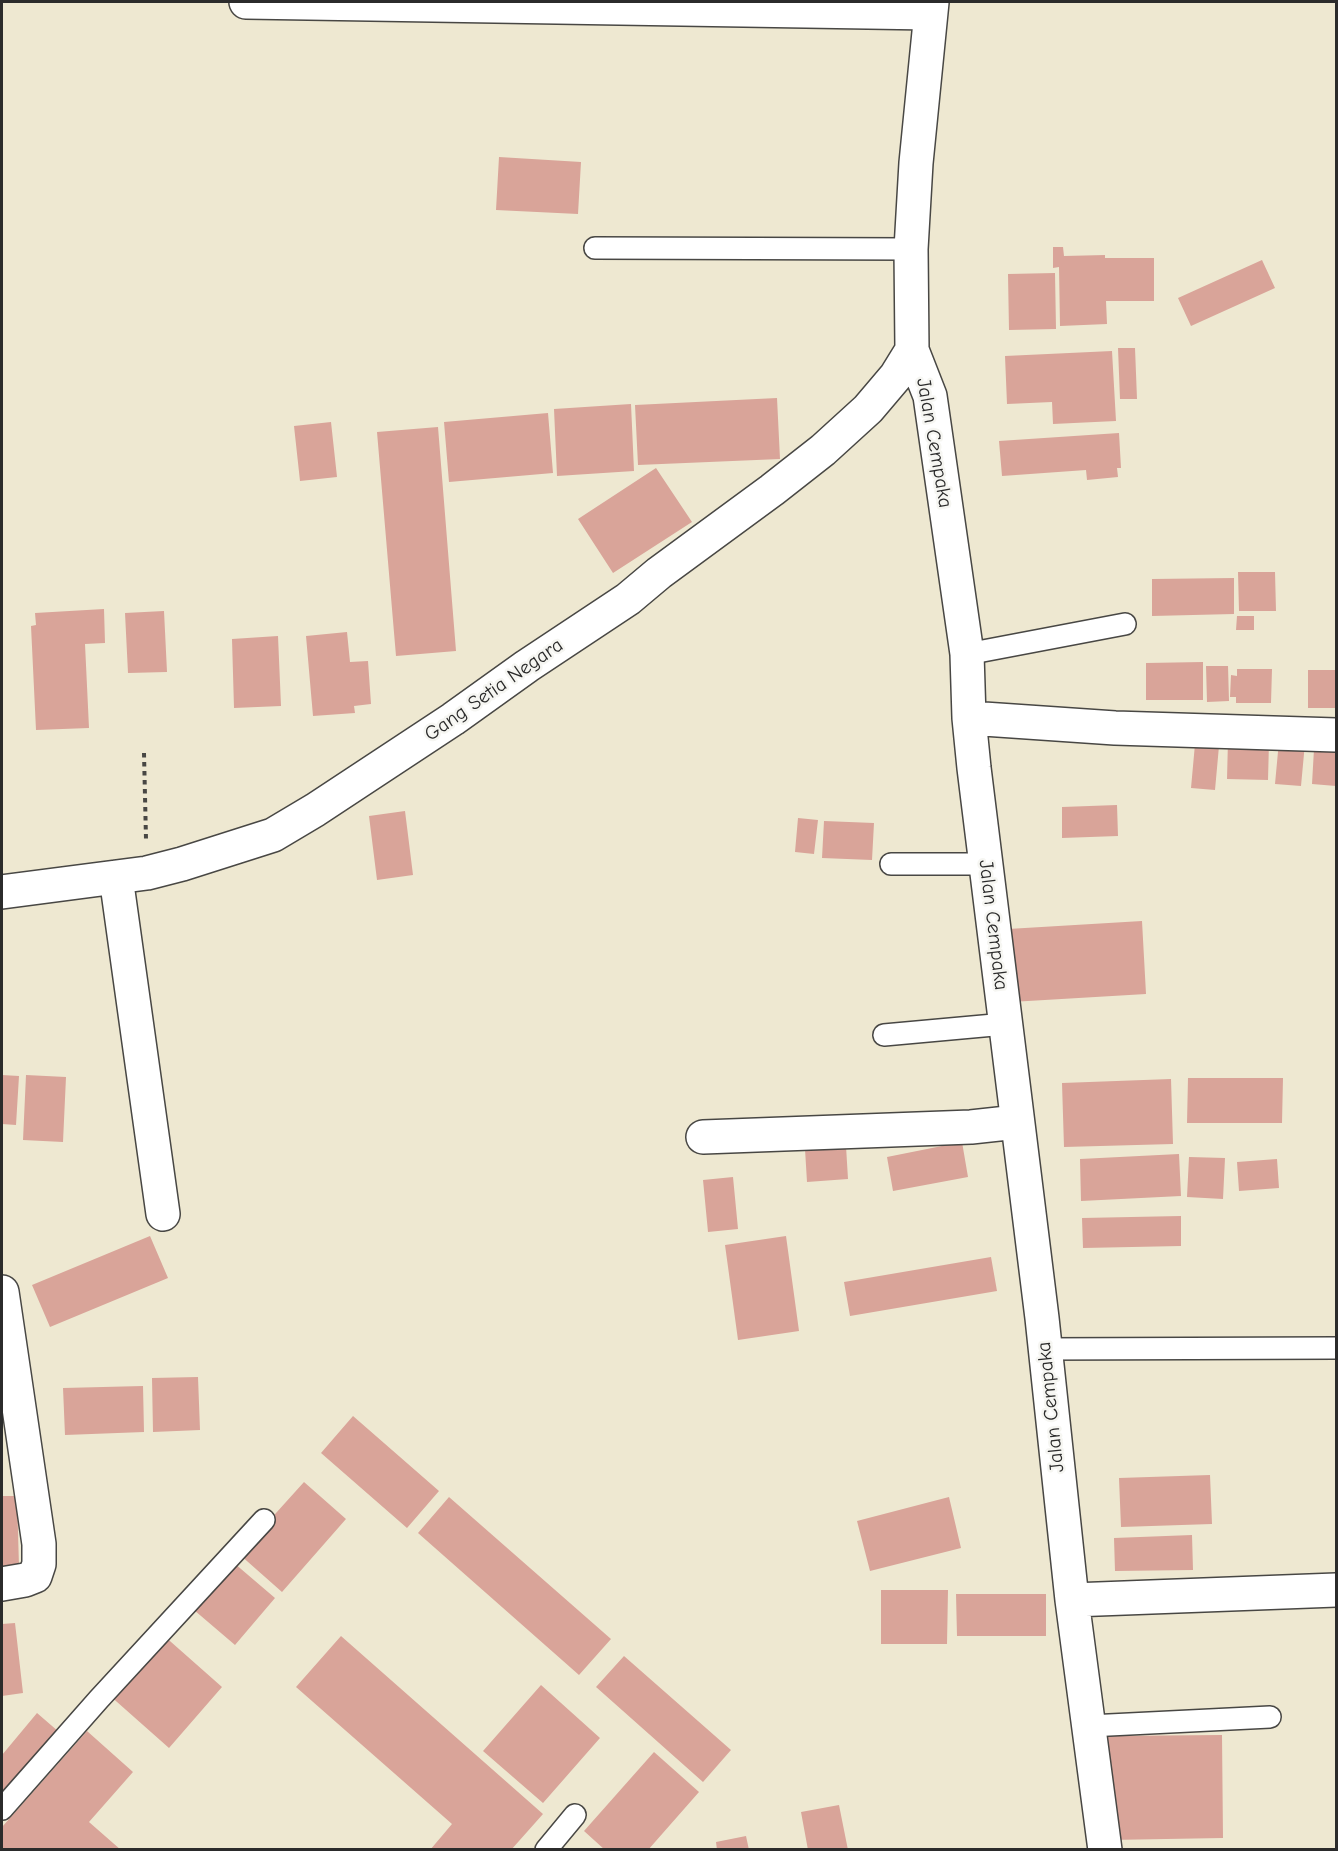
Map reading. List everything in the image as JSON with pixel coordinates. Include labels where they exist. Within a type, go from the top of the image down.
[{"type":"street","points":[[246,2],[931,7]]},
{"type":"street","name":"Jalan Cempaka","points":[[931,7],[916,163],[911,249],[912,350],[930,396],[967,654],[979,864],[997,1025],[997,1124],[1044,1348],[1072,1600],[1105,1850]]},
{"type":"street","name":"Gang Setia Negara","points":[[2,892],[131,875],[231,850],[273,835],[315,810],[628,599],[824,450],[868,409],[896,376],[912,350]]},
{"type":"street","points":[[969,718],[1115,728],[1336,735]]},
{"type":"street","points":[[131,875],[163,1214]]},
{"type":"street","points":[[704,1137],[997,1124]]},
{"type":"street","points":[[2,1293],[39,1544],[39,1564],[35,1576],[2,1584]]},
{"type":"street","points":[[1072,1600],[1336,1590]]},
{"type":"lane","points":[[595,248],[911,249]]},
{"type":"lane","points":[[967,654],[1125,624]]},
{"type":"lane","points":[[891,864],[979,864]]},
{"type":"lane","points":[[884,1035],[997,1025]]},
{"type":"lane","points":[[1044,1348],[1336,1348]]},
{"type":"lane","points":[[2,1809],[99,1699],[264,1520]]},
{"type":"lane","points":[[1089,1726],[1270,1717]]},
{"type":"lane","points":[[546,1850],[575,1815]]},
{"type":"path","points":[[131,875],[144,753]]},
{"type":"building","points":[[499,157],[581,162],[578,214],[496,210]]},
{"type":"building","points":[[1053,247],[1063,247],[1064,256],[1105,255],[1105,258],[1154,258],[1154,301],[1106,301],[1107,324],[1060,326],[1059,267],[1053,268]]},
{"type":"building","points":[[1262,260],[1275,288],[1191,326],[1178,298]]},
{"type":"building","points":[[1055,273],[1056,329],[1009,330],[1008,274]]},
{"type":"building","points":[[1118,348],[1135,348],[1137,399],[1120,399]]},
{"type":"building","points":[[1112,351],[1116,421],[1053,424],[1052,402],[1007,404],[1005,356]]},
{"type":"building","points":[[777,398],[780,459],[638,465],[635,405]]},
{"type":"building","points":[[631,404],[634,471],[557,476],[554,409]]},
{"type":"building","points":[[548,413],[553,473],[449,482],[444,422]]},
{"type":"building","points":[[331,422],[337,477],[300,481],[294,426]]},
{"type":"building","points":[[438,427],[456,651],[396,656],[377,432]]},
{"type":"building","points":[[1119,433],[1121,468],[1117,468],[1118,477],[1087,480],[1086,470],[1002,476],[999,441]]},
{"type":"building","points":[[656,468],[692,522],[613,573],[578,519]]},
{"type":"building","points":[[1238,572],[1275,572],[1276,611],[1239,611]]},
{"type":"building","points":[[1234,578],[1234,614],[1152,616],[1152,579]]},
{"type":"building","points":[[104,609],[105,643],[85,644],[89,728],[36,730],[31,626],[36,625],[35,613]]},
{"type":"building","points":[[164,611],[167,672],[128,673],[125,613]]},
{"type":"building","points":[[1237,616],[1254,616],[1254,630],[1236,630]]},
{"type":"building","points":[[347,632],[350,662],[368,661],[371,704],[354,706],[355,713],[313,716],[306,636]]},
{"type":"building","points":[[278,636],[281,706],[234,708],[232,639]]},
{"type":"building","points":[[1203,662],[1203,700],[1146,700],[1146,663]]},
{"type":"building","points":[[1206,666],[1228,666],[1229,701],[1207,702]]},
{"type":"building","points":[[1237,669],[1272,669],[1271,703],[1236,703],[1236,697],[1230,697],[1231,675],[1237,676]]},
{"type":"building","points":[[1308,670],[1336,670],[1336,708],[1308,708]]},
{"type":"building","points":[[1228,740],[1269,742],[1268,780],[1227,779]]},
{"type":"building","points":[[1279,741],[1305,743],[1301,786],[1275,784]]},
{"type":"building","points":[[1195,744],[1219,746],[1215,790],[1191,788]]},
{"type":"building","points":[[1314,749],[1336,750],[1336,786],[1312,784]]},
{"type":"building","points":[[1117,805],[1118,836],[1062,838],[1062,807]]},
{"type":"building","points":[[405,811],[413,875],[377,880],[369,816]]},
{"type":"building","points":[[798,818],[818,820],[814,854],[795,852]]},
{"type":"building","points":[[824,821],[874,823],[872,860],[822,858]]},
{"type":"building","points":[[1142,921],[1146,994],[1011,1002],[1008,929]]},
{"type":"building","points":[[2,1075],[19,1076],[16,1125],[2,1124]]},
{"type":"building","points":[[26,1075],[66,1077],[63,1142],[23,1140]]},
{"type":"building","points":[[1188,1078],[1283,1078],[1282,1123],[1187,1123]]},
{"type":"building","points":[[1171,1079],[1173,1144],[1064,1147],[1062,1083]]},
{"type":"building","points":[[962,1142],[968,1177],[893,1191],[887,1157]]},
{"type":"building","points":[[846,1146],[848,1179],[807,1182],[805,1149]]},
{"type":"building","points":[[1179,1154],[1181,1196],[1081,1201],[1080,1159]]},
{"type":"building","points":[[1189,1157],[1225,1158],[1223,1199],[1187,1197]]},
{"type":"building","points":[[1277,1159],[1279,1188],[1239,1191],[1237,1162]]},
{"type":"building","points":[[733,1177],[738,1229],[708,1232],[703,1180]]},
{"type":"building","points":[[1181,1216],[1181,1246],[1083,1248],[1082,1218]]},
{"type":"building","points":[[150,1236],[168,1278],[50,1327],[32,1285]]},
{"type":"building","points":[[786,1236],[799,1331],[738,1340],[725,1245]]},
{"type":"building","points":[[991,1257],[997,1291],[850,1316],[844,1282]]},
{"type":"building","points":[[198,1377],[200,1430],[153,1432],[152,1378]]},
{"type":"building","points":[[143,1386],[144,1432],[65,1435],[63,1388]]},
{"type":"building","points":[[353,1416],[439,1491],[407,1528],[321,1453]]},
{"type":"building","points":[[1210,1475],[1212,1524],[1121,1527],[1119,1478]]},
{"type":"building","points":[[304,1482],[346,1519],[282,1592],[239,1554]]},
{"type":"building","points":[[2,1496],[17,1496],[19,1567],[2,1568]]},
{"type":"building","points":[[449,1497],[611,1639],[579,1675],[418,1533]]},
{"type":"building","points":[[949,1497],[961,1548],[870,1571],[857,1521]]},
{"type":"building","points":[[1192,1535],[1193,1570],[1115,1571],[1114,1538]]},
{"type":"building","points":[[234,1563],[275,1598],[235,1645],[194,1610]]},
{"type":"building","points":[[881,1590],[948,1590],[947,1644],[881,1644]]},
{"type":"building","points":[[956,1594],[1046,1594],[1046,1636],[957,1636]]},
{"type":"building","points":[[15,1623],[23,1693],[2,1696],[2,1624]]},
{"type":"building","points":[[162,1634],[222,1687],[169,1748],[108,1694]]},
{"type":"building","points":[[341,1636],[543,1814],[511,1850],[430,1850],[452,1824],[296,1687]]},
{"type":"building","points":[[624,1656],[731,1750],[703,1782],[596,1687]]},
{"type":"building","points":[[541,1685],[600,1738],[543,1803],[483,1751]]},
{"type":"building","points":[[37,1713],[59,1732],[2,1795],[2,1755]]},
{"type":"building","points":[[87,1731],[133,1772],[89,1822],[121,1850],[2,1850],[2,1827]]},
{"type":"building","points":[[1222,1735],[1223,1838],[1109,1840],[1108,1736]]},
{"type":"building","points":[[654,1752],[699,1792],[648,1850],[605,1850],[584,1831]]},
{"type":"building","points":[[839,1805],[848,1850],[808,1850],[801,1812]]},
{"type":"building","points":[[746,1836],[749,1850],[717,1850],[716,1842]]}]
